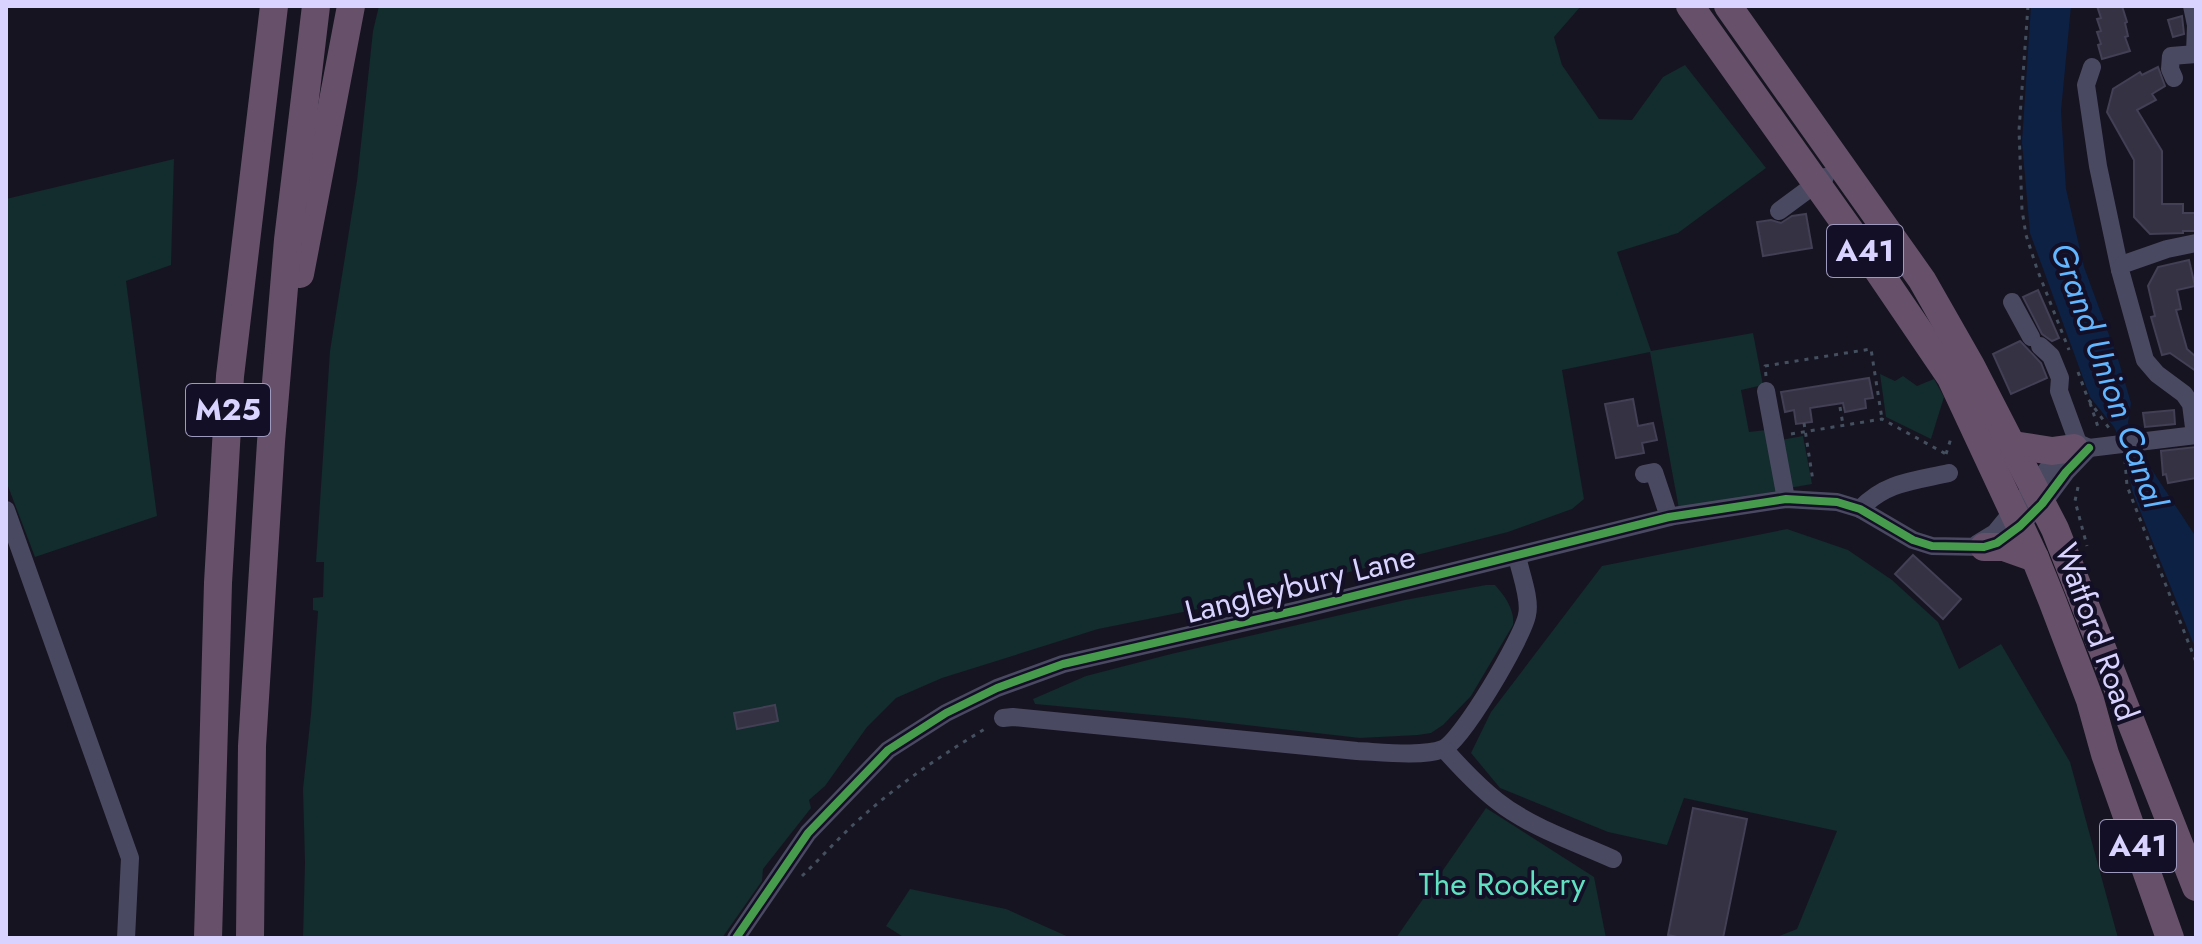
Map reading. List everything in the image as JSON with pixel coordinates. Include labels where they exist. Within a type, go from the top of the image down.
[{"type":"highway","name":"M25","points":[[208,938],[217,598],[230,376],[274,6]]},
{"type":"highway","name":"M25","points":[[250,938],[252,746],[277,359],[316,6]]},
{"type":"highway","name":"M25","points":[[277,359],[303,261],[351,6]]},
{"type":"highway","name":"Watford Road","points":[[1690,6],[1951,378],[2035,558],[2090,700],[2105,754],[2170,938]]},
{"type":"highway","name":"Watford Road","points":[[1728,6],[1922,280],[2013,445],[2055,529],[2196,887]]},
{"type":"highway","points":[[2013,445],[2052,451],[2100,445]]},
{"type":"highway","points":[[1978,547],[2004,547],[2035,558]]},
{"type":"street","points":[[2174,78],[2170,69],[2171,56],[2196,54],[2196,25],[2192,6]]},
{"type":"street","points":[[2012,302],[2035,341],[2051,356],[2060,378],[2059,391],[2078,443],[2100,445],[2196,435],[2191,404],[2145,360],[2120,270],[2098,166],[2086,85],[2092,67]]},
{"type":"street","points":[[1779,211],[1841,165]]},
{"type":"street","points":[[2120,270],[2124,264],[2196,243]]},
{"type":"street","points":[[1766,391],[1786,499]]},
{"type":"street","points":[[1978,547],[1997,543],[2038,496],[2055,460],[2100,445]]},
{"type":"street","points":[[1644,474],[1654,472],[1669,517]]},
{"type":"street","points":[[1860,509],[1888,487],[1949,473]]},
{"type":"street","name":"Langleybury Lane","points":[[736,938],[808,833],[888,750],[946,713],[997,688],[1063,664],[1298,610],[1669,517],[1786,499],[1837,502],[1860,509],[1913,540],[1932,546],[1978,547]]},
{"type":"street","points":[[6,510],[130,858],[126,938]]},
{"type":"street","points":[[1003,718],[1178,725],[1357,751],[1399,753],[1444,749],[1456,738],[1480,703],[1524,625],[1528,614],[1527,598],[1517,556]]},
{"type":"street","points":[[1444,749],[1498,802],[1529,821],[1613,859]]},
{"type":"path","points":[[2028,6],[2019,130],[2022,210],[2037,269],[2072,356]]},
{"type":"path","points":[[1766,391],[1765,366],[1871,349],[1882,419]]},
{"type":"path","points":[[2077,371],[2100,445],[2125,461],[2127,486],[2196,662]]},
{"type":"path","points":[[2088,399],[2100,445]]},
{"type":"path","points":[[1840,407],[1843,425]]},
{"type":"path","points":[[1774,436],[1882,419],[1946,454]]},
{"type":"path","points":[[1804,423],[1814,485]]},
{"type":"path","points":[[1949,473],[1946,454],[1952,435]]},
{"type":"path","points":[[2078,487],[2075,501],[2087,546],[2080,549]]},
{"type":"path","points":[[800,878],[890,793],[1003,718]]},
{"type":"green space","points":[[379,6],[1581,6],[1554,37],[1562,65],[1599,119],[1632,120],[1663,77],[1685,65],[1766,168],[1678,233],[1617,252],[1651,351],[1753,333],[1763,385],[1741,390],[1749,432],[1766,430],[1777,491],[1679,509],[1650,352],[1562,370],[1584,499],[1572,509],[1508,532],[1218,605],[1098,629],[942,678],[896,698],[867,727],[825,786],[809,800],[811,808],[763,869],[762,881],[722,938],[303,938],[303,789],[318,611],[313,610],[313,598],[323,597],[324,562],[316,562],[330,351],[357,181],[373,31]]},
{"type":"green space","points":[[174,159],[171,265],[126,281],[157,516],[35,557],[6,481],[6,199]]},
{"type":"green space","points":[[1880,374],[1895,381],[1903,376],[1917,386],[1934,379],[1944,397],[1931,439],[1886,417]]},
{"type":"green space","points":[[1803,436],[1812,484],[1789,488],[1781,440]]},
{"type":"green space","points":[[1787,529],[1848,550],[1892,580],[1938,622],[1959,669],[2001,644],[2070,762],[2118,938],[1774,938],[1797,929],[1837,831],[1684,798],[1667,845],[1608,832],[1500,788],[1471,753],[1491,712],[1602,566]]},
{"type":"green space","points":[[1495,585],[1506,599],[1513,625],[1471,696],[1431,733],[1360,738],[1035,704],[1033,699],[1086,676],[1171,654],[1405,600]]},
{"type":"green space","name":"The Rookery","points":[[1486,808],[1594,877],[1606,938],[1396,938]]},
{"type":"green space","points":[[910,889],[1006,909],[1071,938],[905,938],[886,926]]},
{"type":"water","name":"Grand Union Canal","points":[[2031,6],[2071,6],[2061,111],[2066,189],[2084,267],[2131,403],[2128,423],[2150,467],[2196,537],[2196,650],[2133,493],[2130,480],[2132,465],[2114,427],[2090,397],[2030,233],[2022,142]]},
{"type":"building","points":[[2097,6],[2122,6],[2127,22],[2128,36],[2125,37],[2130,51],[2102,59],[2097,32],[2101,31],[2097,19],[2101,18]]},
{"type":"building","points":[[2182,16],[2184,34],[2173,37],[2168,20]]},
{"type":"building","points":[[2158,67],[2165,86],[2152,94],[2156,100],[2137,110],[2162,151],[2162,204],[2183,204],[2183,213],[2196,213],[2196,231],[2150,234],[2134,217],[2134,160],[2107,112],[2113,89],[2140,72],[2142,75]]},
{"type":"building","points":[[1806,214],[1812,248],[1763,256],[1757,222],[1771,220],[1781,223],[1792,216]]},
{"type":"building","points":[[2189,260],[2195,286],[2177,290],[2181,309],[2176,310],[2187,349],[2196,357],[2196,371],[2170,353],[2162,355],[2151,317],[2155,316],[2148,286],[2158,267]]},
{"type":"building","points":[[2038,290],[2059,338],[2052,341],[2042,334],[2023,297]]},
{"type":"building","points":[[2020,341],[2041,363],[2047,378],[2011,394],[1993,354]]},
{"type":"building","points":[[1869,378],[1873,398],[1865,399],[1866,408],[1845,412],[1843,403],[1810,408],[1812,422],[1796,424],[1794,410],[1785,412],[1781,392]]},
{"type":"building","points":[[1633,399],[1638,426],[1653,423],[1657,440],[1642,443],[1644,453],[1616,458],[1605,404]]},
{"type":"building","points":[[2174,410],[2175,424],[2145,427],[2143,413]]},
{"type":"building","points":[[2196,447],[2196,478],[2168,483],[2166,474],[2163,475],[2161,451]]},
{"type":"building","points":[[1913,555],[1961,599],[1943,619],[1895,574]]},
{"type":"building","points":[[775,705],[778,721],[737,729],[734,713]]},
{"type":"building","points":[[1693,808],[1747,819],[1723,938],[1668,935]]},
{"type":"cycle path","points":[[736,938],[808,833],[888,750],[946,713],[997,688],[1063,664],[1298,610],[1669,517],[1786,499],[1837,502],[1860,509],[1913,540],[1932,546],[1984,547],[1997,543],[2020,526],[2089,448]]}]
